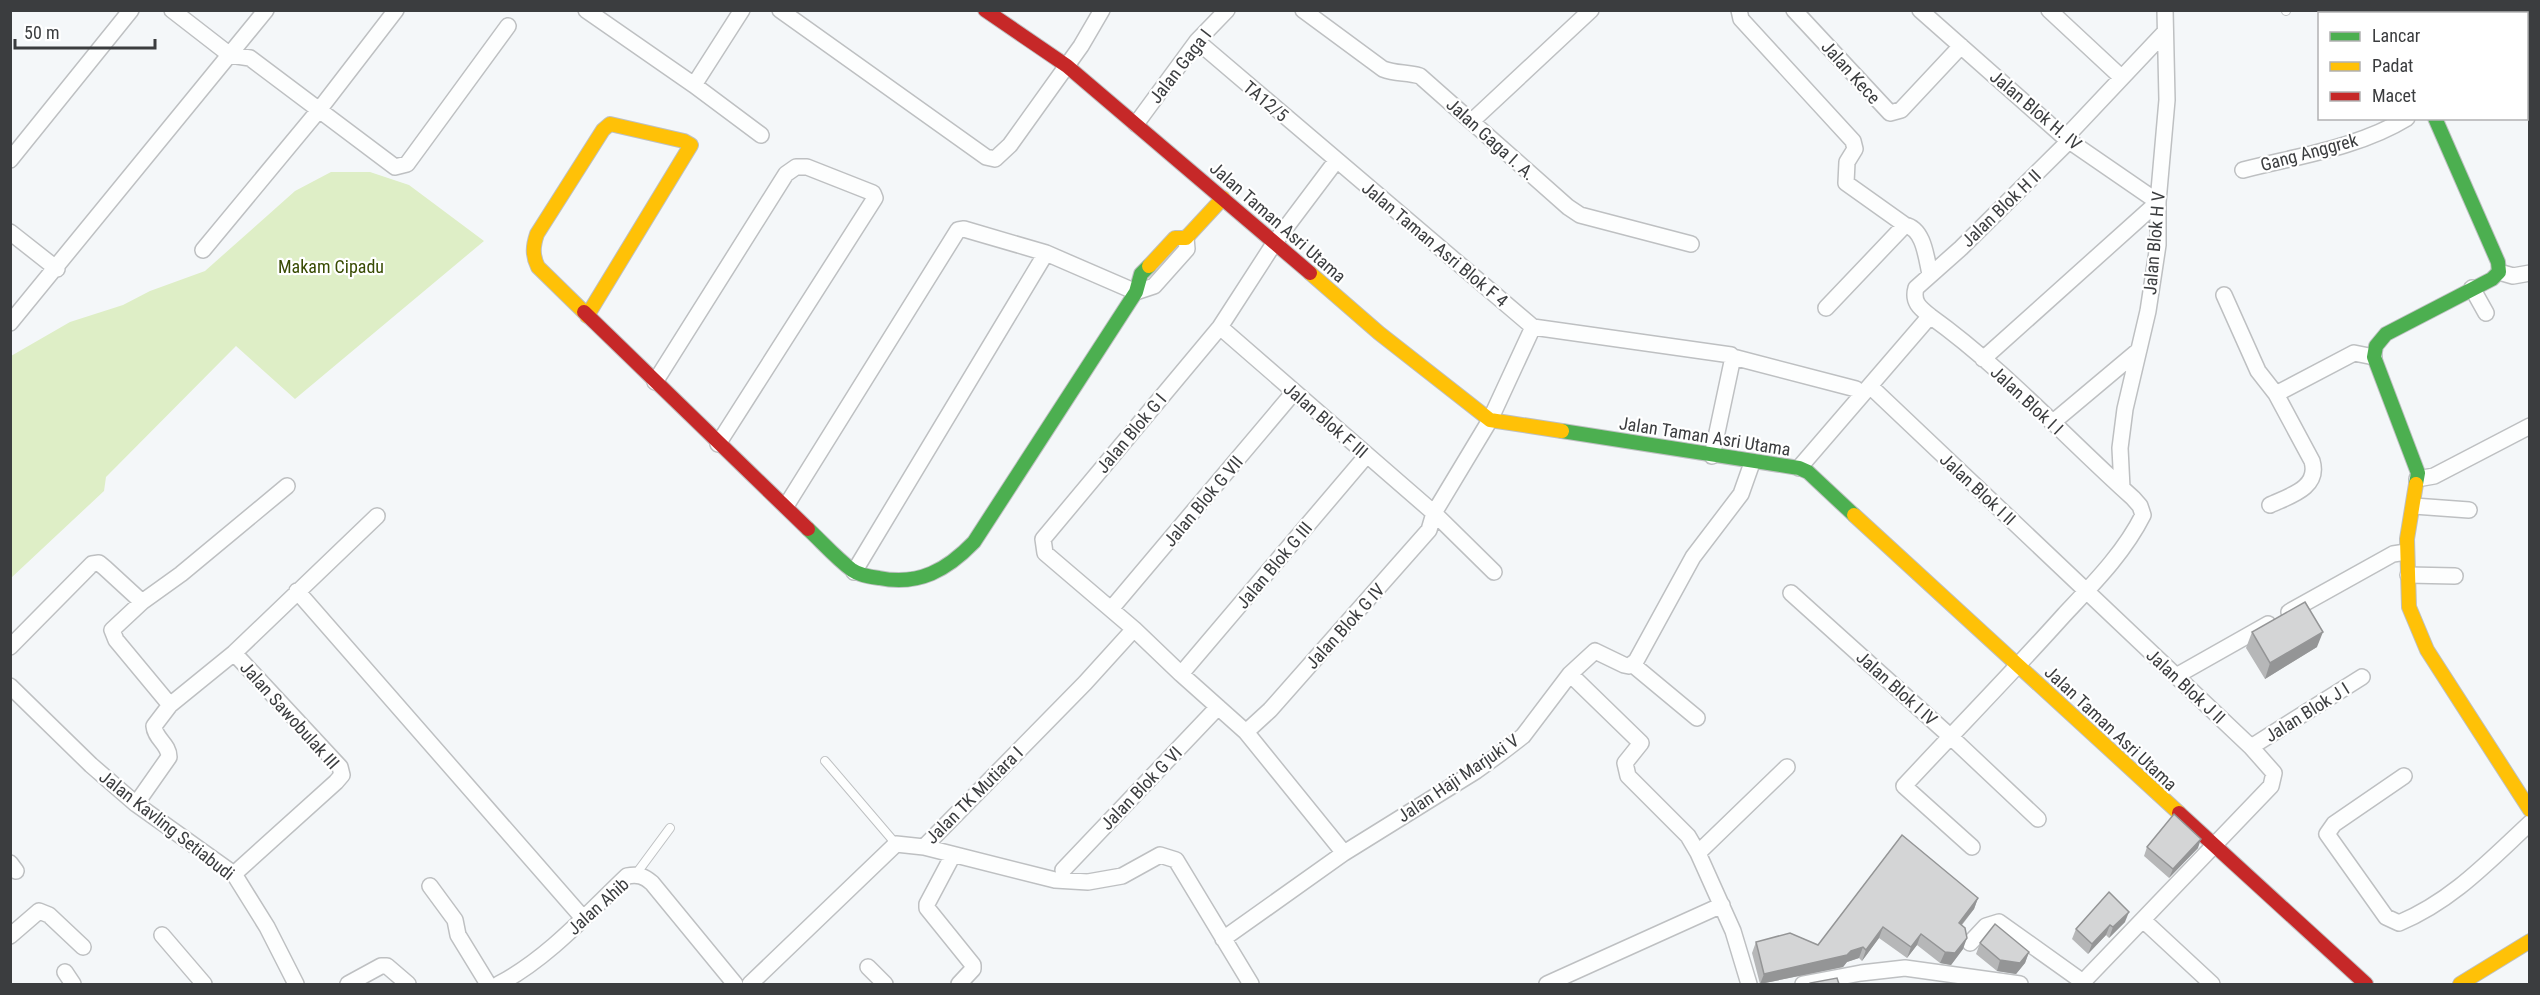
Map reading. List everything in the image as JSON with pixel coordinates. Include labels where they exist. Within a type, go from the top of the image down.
[{"type":"street","points":[[10,160],[130,10]]},
{"type":"street","points":[[172,10],[230,55],[250,58],[395,167],[407,164],[508,26]]},
{"type":"street","points":[[10,323],[266,10]]},
{"type":"street","points":[[203,250],[319,110],[396,10]]},
{"type":"street","points":[[586,10],[761,135]]},
{"type":"street","points":[[694,85],[742,10]]},
{"type":"street","points":[[780,10],[986,157],[995,159],[1010,145],[1102,10]]},
{"type":"street","name":"Jalan Taman Asri Utama","points":[[985,10],[1066,66],[1379,333],[1490,420],[1752,463],[1799,468],[1808,472],[2214,848],[2366,984]]},
{"type":"street","name":"Jalan Gaga I","points":[[1136,124],[1197,41],[1227,10]]},
{"type":"street","name":"Jalan Gaga I. A.","points":[[1303,10],[1383,69],[1394,74],[1410,72],[1420,76],[1568,207],[1580,215],[1691,244]]},
{"type":"street","points":[[1472,121],[1591,10]]},
{"type":"street","points":[[1739,10],[1741,19],[1853,141],[1855,150],[1847,162],[1846,183],[1905,225],[1912,226],[1919,234],[1930,273]]},
{"type":"street","name":"Jalan Kece","points":[[1794,10],[1890,112],[1901,110],[1960,46]]},
{"type":"street","name":"Jalan Blok H. IV","points":[[1920,10],[2067,140],[2158,202]]},
{"type":"street","points":[[2049,10],[2121,77]]},
{"type":"street","name":"Jalan Blok H V","points":[[2121,488],[2120,448],[2125,409],[2139,350],[2158,245],[2158,202],[2167,100],[2166,10]]},
{"type":"street","name":"Jalan Blok H II","points":[[1930,316],[1918,305],[1914,295],[1916,288],[1930,273],[1961,248],[2067,140],[2121,77],[2165,32]]},
{"type":"street","name":"TA12/5","points":[[1197,41],[1336,161]]},
{"type":"street","name":"Gang Anggrek","points":[[2243,170],[2337,147],[2394,126],[2404,120]]},
{"type":"street","points":[[2436,120],[2498,262],[2499,272]]},
{"type":"street","points":[[587,316],[691,145],[684,141],[610,124],[603,130],[537,234],[532,247],[534,259],[538,267],[587,316],[854,572],[879,581],[907,581],[932,574],[961,557],[974,542],[1136,292],[1154,286],[1187,249],[1186,238],[1223,198]]},
{"type":"street","name":"Jalan Blok G I","points":[[1111,609],[1045,553],[1043,538],[1220,327],[1270,238],[1336,161]]},
{"type":"street","name":"Jalan Taman Asri Blok F 4","points":[[1336,161],[1533,327]]},
{"type":"street","points":[[655,382],[786,174],[796,167],[807,167],[873,193],[875,198],[718,444]]},
{"type":"street","points":[[1983,359],[2158,202]]},
{"type":"street","points":[[1826,308],[1905,225]]},
{"type":"street","points":[[786,506],[958,230],[964,229],[1046,253],[1136,292]]},
{"type":"street","points":[[10,232],[57,268]]},
{"type":"street","points":[[854,572],[1046,253]]},
{"type":"street","points":[[2529,273],[2513,276],[2499,272],[2386,334],[2376,345],[2374,357],[2415,465],[2417,479],[2406,552],[2409,607],[2427,650],[2529,810]]},
{"type":"street","points":[[2472,288],[2486,313]]},
{"type":"street","points":[[2224,295],[2258,371],[2276,394],[2312,461],[2314,473],[2310,484],[2270,505]]},
{"type":"street","points":[[1799,468],[1930,316]]},
{"type":"street","name":"Jalan Blok I I","points":[[1930,316],[1983,359],[2140,506],[2143,514],[2135,531],[2086,591]]},
{"type":"street","name":"Jalan Blok F III","points":[[1220,327],[1434,513],[1494,572]]},
{"type":"street","points":[[1490,420],[1533,327],[1730,355],[1866,390]]},
{"type":"street","points":[[2052,423],[2139,350]]},
{"type":"street","points":[[2276,394],[2354,353],[2374,357]]},
{"type":"street","points":[[1712,456],[1730,355]]},
{"type":"street","name":"Jalan Blok I II","points":[[1866,390],[2086,591]]},
{"type":"street","name":"Jalan Blok G VII","points":[[1111,609],[1294,392]]},
{"type":"street","name":"Jalan Blok G IV","points":[[1246,732],[1270,710],[1429,530],[1434,513],[1490,420]]},
{"type":"street","points":[[2417,479],[2434,476],[2529,426]]},
{"type":"street","name":"Jalan Blok G III","points":[[1181,674],[1366,455]]},
{"type":"street","points":[[1697,718],[1632,664],[1653,634],[1693,557],[1741,494],[1752,463]]},
{"type":"street","points":[[170,705],[112,634],[115,627],[142,602],[181,574],[287,486]]},
{"type":"street","points":[[2414,506],[2469,510]]},
{"type":"street","points":[[136,804],[170,757],[166,744],[154,732],[154,726],[170,705],[234,653],[377,516]]},
{"type":"street","points":[[2176,676],[2393,554],[2406,552]]},
{"type":"street","points":[[10,647],[93,564],[99,563],[142,602]]},
{"type":"street","points":[[2408,575],[2455,576]]},
{"type":"street","points":[[297,591],[584,918]]},
{"type":"street","points":[[2038,819],[1951,737],[2086,591]]},
{"type":"street","name":"Jalan Blok J II","points":[[2086,591],[2252,747],[2274,773],[2271,786],[2214,848]]},
{"type":"street","name":"Jalan Blok I IV","points":[[1791,593],[1951,737],[1904,786],[1972,847]]},
{"type":"street","points":[[1111,609],[1246,732],[1344,853]]},
{"type":"street","name":"Jalan TK Mutiara I","points":[[750,984],[896,843],[924,847],[1085,683],[1134,629]]},
{"type":"street","name":"Jalan Haji Marjuki V","points":[[1223,939],[1344,853],[1476,771],[1523,736],[1570,674],[1594,651],[1599,651],[1624,665],[1632,664]]},
{"type":"street","name":"Jalan Sawobulak III","points":[[234,653],[340,767],[342,775],[234,874]]},
{"type":"street","points":[[1570,674],[1641,743],[1625,763],[1628,776],[1688,836],[1698,853],[1733,931],[1749,984]]},
{"type":"street","name":"Jalan Blok J I","points":[[2252,747],[2362,677]]},
{"type":"street","name":"Jalan Kavling Setiabudi","points":[[10,686],[91,765],[136,804],[234,874],[267,927],[296,984]]},
{"type":"street","name":"Jalan Blok G VI","points":[[1063,870],[1218,707]]},
{"type":"street","points":[[1698,853],[1787,767]]},
{"type":"street","points":[[2404,776],[2334,824],[2327,834],[2386,917],[2399,923],[2454,893],[2529,823]]},
{"type":"street","points":[[924,847],[1055,880],[1089,882],[1122,876],[1160,855],[1170,856],[1176,860],[1251,984]]},
{"type":"street","points":[[1970,943],[1986,926],[1999,922],[2082,983],[2214,848]]},
{"type":"street","points":[[952,855],[927,908],[973,965],[973,969],[959,984]]},
{"type":"street","name":"Jalan Ahib","points":[[510,982],[584,918],[627,876],[636,874],[645,877],[652,884],[735,984]]},
{"type":"street","points":[[430,886],[455,920],[458,935],[488,984]]},
{"type":"street","points":[[1547,984],[1722,906]]},
{"type":"street","points":[[10,936],[39,911],[49,915],[83,947]]},
{"type":"street","points":[[2143,920],[2212,984]]},
{"type":"street","points":[[162,935],[204,984]]},
{"type":"street","points":[[2460,984],[2529,941]]},
{"type":"street","points":[[348,984],[387,966],[408,984]]},
{"type":"street","points":[[868,967],[885,984]]},
{"type":"street","points":[[1803,984],[1861,973],[1905,968],[2020,984]]},
{"type":"street","points":[[761,973],[773,984]]},
{"type":"lane","points":[[825,761],[896,843]]},
{"type":"lane","points":[[636,874],[670,828]]},
{"type":"green space","name":"Makam Cipadu","points":[[331,172],[370,172],[409,185],[484,241],[295,399],[236,346],[106,477],[104,491],[11,578],[11,356],[70,322],[123,305],[150,291],[205,271],[295,191]]},
{"type":"building","points":[[2305,602],[2323,632],[2270,663],[2252,632]]},
{"type":"building","points":[[2174,814],[2201,839],[2173,869],[2147,847]]},
{"type":"building","points":[[1902,835],[1978,898],[1959,923],[1965,928],[1967,938],[1955,953],[1945,952],[1921,934],[1911,947],[1883,927],[1866,950],[1863,947],[1847,955],[1764,974],[1756,942],[1790,933],[1818,945]]},
{"type":"building","points":[[2109,892],[2129,912],[2113,927],[2110,925],[2092,944],[2076,929]]},
{"type":"building","points":[[1995,924],[2029,952],[2020,963],[2000,960],[1980,943]]},
{"type":"building","points":[[1837,978],[1839,984],[1810,984],[1810,983]]},
{"type":"traffic: fast","points":[[2416,484],[2418,473],[2374,357],[2376,346],[2386,334],[2492,279],[2499,272],[2498,262],[2436,120]]},
{"type":"traffic: fast","points":[[808,529],[852,570],[868,576],[893,580],[920,578],[953,561],[974,542],[1136,292],[1141,274],[1149,266]]},
{"type":"traffic: fast","points":[[1562,431],[1799,468],[1808,472],[1854,515]]},
{"type":"traffic: slow","points":[[584,312],[538,267],[534,247],[537,234],[603,130],[610,124],[684,141],[691,145],[587,316]]},
{"type":"traffic: slow","points":[[1149,266],[1175,238],[1186,238],[1223,198]]},
{"type":"traffic: slow","points":[[1310,273],[1379,333],[1490,420],[1562,431]]},
{"type":"traffic: slow","points":[[2416,484],[2407,539],[2409,607],[2427,650],[2530,810]]},
{"type":"traffic: slow","points":[[1854,515],[2179,813]]},
{"type":"traffic: slow","points":[[2460,984],[2530,941]]},
{"type":"traffic: jam","points":[[985,10],[1067,66],[1310,273]]},
{"type":"traffic: jam","points":[[584,312],[808,529]]},
{"type":"traffic: jam","points":[[2179,813],[2366,984]]}]
